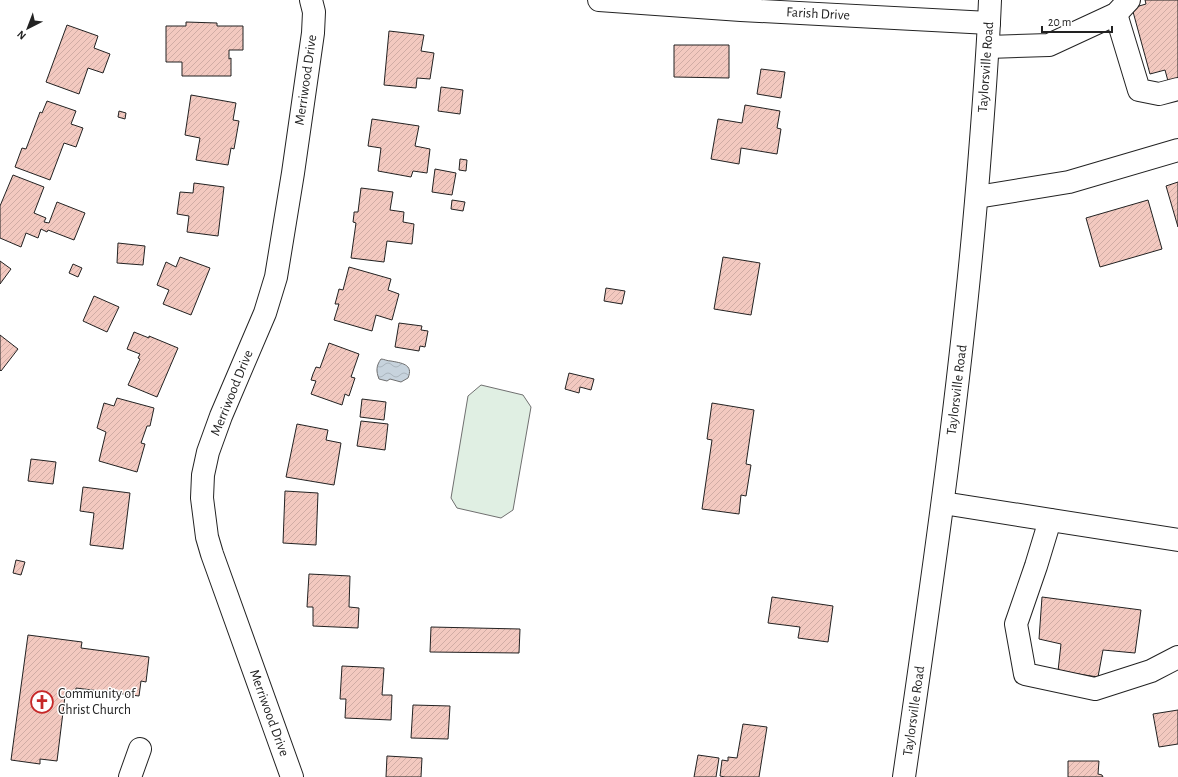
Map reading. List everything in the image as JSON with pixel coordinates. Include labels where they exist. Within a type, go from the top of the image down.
[{"type":"street","name":"Merriwood Drive","points":[[292,777],[212,554],[207,537],[202,498],[203,475],[208,452],[221,416],[265,313],[276,278],[294,173],[313,33],[314,12],[311,0]]},
{"type":"street","name":"Farish Drive","points":[[599,0],[740,10],[989,23]]},
{"type":"street","name":"Taylorsville Road","points":[[904,777],[943,503],[965,320],[977,197],[990,0]]},
{"type":"street","points":[[988,47],[1049,45],[1123,7],[1139,90],[1159,94],[1178,89]]},
{"type":"street","points":[[977,197],[1069,182],[1178,150]]},
{"type":"street","points":[[943,503],[1178,540]]},
{"type":"street","points":[[1050,520],[1016,624],[1025,674],[1095,689],[1151,671],[1178,657]]},
{"type":"street","points":[[130,777],[140,749]]},
{"type":"green space","points":[[481,385],[523,395],[531,407],[513,510],[501,518],[457,508],[451,498],[468,396]]},
{"type":"water","points":[[381,359],[406,365],[409,370],[408,378],[401,382],[390,379],[387,381],[379,379],[377,369]]},
{"type":"building","points":[[1145,0],[1178,0],[1178,78],[1168,81],[1165,70],[1150,74],[1132,8],[1146,4]]},
{"type":"building","points":[[186,22],[217,23],[217,26],[243,26],[243,50],[229,50],[229,59],[231,58],[231,76],[182,76],[182,62],[166,62],[166,26],[186,26]]},
{"type":"building","points":[[67,25],[98,36],[94,48],[110,54],[103,73],[88,68],[79,94],[46,82]]},
{"type":"building","points":[[389,31],[424,35],[421,51],[434,53],[430,79],[417,78],[416,88],[384,85]]},
{"type":"building","points":[[674,45],[729,45],[729,78],[674,77]]},
{"type":"building","points":[[761,69],[785,72],[781,98],[757,94]]},
{"type":"building","points":[[441,87],[463,90],[460,114],[438,111]]},
{"type":"building","points":[[191,95],[236,103],[233,120],[239,121],[234,149],[231,148],[228,165],[196,160],[200,138],[185,135]]},
{"type":"building","points":[[47,101],[76,111],[71,124],[83,128],[76,147],[64,143],[50,180],[15,167],[22,148],[26,149],[40,112],[42,113]]},
{"type":"building","points":[[745,105],[780,111],[777,128],[781,129],[777,154],[741,148],[739,164],[711,159],[718,119],[742,123]]},
{"type":"building","points":[[119,111],[126,113],[125,119],[118,117]]},
{"type":"building","points":[[372,119],[419,126],[415,146],[430,149],[427,173],[413,171],[411,177],[378,171],[381,148],[368,146]]},
{"type":"building","points":[[460,159],[467,160],[466,171],[459,170]]},
{"type":"building","points":[[435,169],[456,173],[452,195],[432,192]]},
{"type":"building","points":[[13,175],[44,187],[34,213],[46,218],[44,222],[49,223],[57,202],[85,213],[74,240],[48,230],[47,232],[41,229],[38,238],[26,233],[21,247],[0,238],[0,206]]},
{"type":"building","points":[[1178,182],[1178,227],[1166,186]]},
{"type":"building","points":[[194,183],[224,187],[218,236],[187,232],[189,216],[177,214],[180,192],[193,193]]},
{"type":"building","points":[[361,188],[393,192],[390,210],[404,212],[403,222],[414,224],[412,244],[387,241],[384,262],[351,258],[356,223],[353,222],[354,212],[358,212]]},
{"type":"building","points":[[452,200],[465,202],[463,211],[451,209]]},
{"type":"building","points":[[1148,200],[1162,249],[1100,267],[1086,218]]},
{"type":"building","points":[[118,243],[145,246],[143,265],[117,263]]},
{"type":"building","points":[[180,257],[210,268],[191,315],[163,304],[169,290],[157,285],[166,262],[176,267]]},
{"type":"building","points":[[723,257],[760,263],[751,315],[714,309]]},
{"type":"building","points":[[0,261],[11,269],[0,284]]},
{"type":"building","points":[[73,264],[82,268],[78,277],[69,273]]},
{"type":"building","points":[[349,267],[391,279],[388,290],[399,294],[392,320],[376,315],[372,331],[334,320],[339,304],[335,304],[339,289],[343,290]]},
{"type":"building","points":[[606,288],[625,291],[622,304],[604,301]]},
{"type":"building","points":[[94,296],[119,307],[107,332],[83,321]]},
{"type":"building","points":[[399,323],[422,326],[421,330],[428,331],[425,347],[420,346],[419,351],[395,347]]},
{"type":"building","points":[[134,332],[149,338],[149,336],[178,348],[157,397],[128,385],[140,359],[138,358],[140,354],[127,349]]},
{"type":"building","points":[[0,335],[18,349],[1,371],[0,370]]},
{"type":"building","points":[[329,343],[359,354],[351,377],[355,378],[349,396],[345,394],[342,405],[311,394],[316,381],[311,380],[313,374],[316,367],[320,368]]},
{"type":"building","points":[[569,373],[594,379],[591,390],[580,387],[579,393],[565,389]]},
{"type":"building","points":[[117,398],[154,408],[150,426],[147,426],[141,443],[145,444],[137,472],[99,461],[106,432],[97,428],[104,403],[114,406]]},
{"type":"building","points":[[362,399],[386,402],[384,420],[360,417]]},
{"type":"building","points":[[712,403],[754,410],[746,464],[751,465],[746,496],[741,495],[739,514],[702,509],[712,440],[707,439]]},
{"type":"building","points":[[361,421],[388,424],[385,450],[357,446]]},
{"type":"building","points":[[297,424],[328,430],[326,440],[341,443],[334,485],[286,477]]},
{"type":"building","points":[[31,459],[56,462],[53,484],[28,481]]},
{"type":"building","points":[[83,487],[130,493],[123,549],[90,545],[94,513],[80,511]]},
{"type":"building","points":[[285,491],[318,493],[316,545],[283,543]]},
{"type":"building","points":[[16,560],[25,562],[21,575],[13,573]]},
{"type":"building","points":[[309,574],[350,576],[349,607],[359,608],[358,628],[313,626],[313,607],[307,607]]},
{"type":"building","points":[[772,597],[833,606],[828,642],[798,638],[800,627],[768,623]]},
{"type":"building","points":[[1042,597],[1141,610],[1135,653],[1103,650],[1098,677],[1058,671],[1061,644],[1039,639]]},
{"type":"building","points":[[431,627],[520,629],[519,653],[430,652]]},
{"type":"building","name":"Community of Christ Church","points":[[28,635],[82,642],[81,648],[149,657],[146,682],[141,681],[139,696],[76,688],[75,697],[65,696],[57,761],[40,759],[40,764],[11,760]]},
{"type":"building","points":[[342,666],[384,668],[382,695],[392,695],[391,720],[345,718],[346,699],[340,699]]},
{"type":"building","points":[[413,705],[450,706],[448,739],[411,738]]},
{"type":"building","points":[[1178,710],[1178,744],[1159,747],[1153,714]]},
{"type":"building","points":[[743,724],[767,727],[759,777],[720,776],[722,760],[728,761],[728,757],[737,758]]},
{"type":"building","points":[[698,755],[719,758],[716,777],[694,777]]},
{"type":"building","points":[[387,756],[422,758],[421,777],[386,777]]},
{"type":"building","points":[[1068,761],[1099,761],[1098,774],[1102,775],[1103,777],[1068,777]]},
{"type":"place","name":"Community of Christ Church","points":[[42,702]]}]
